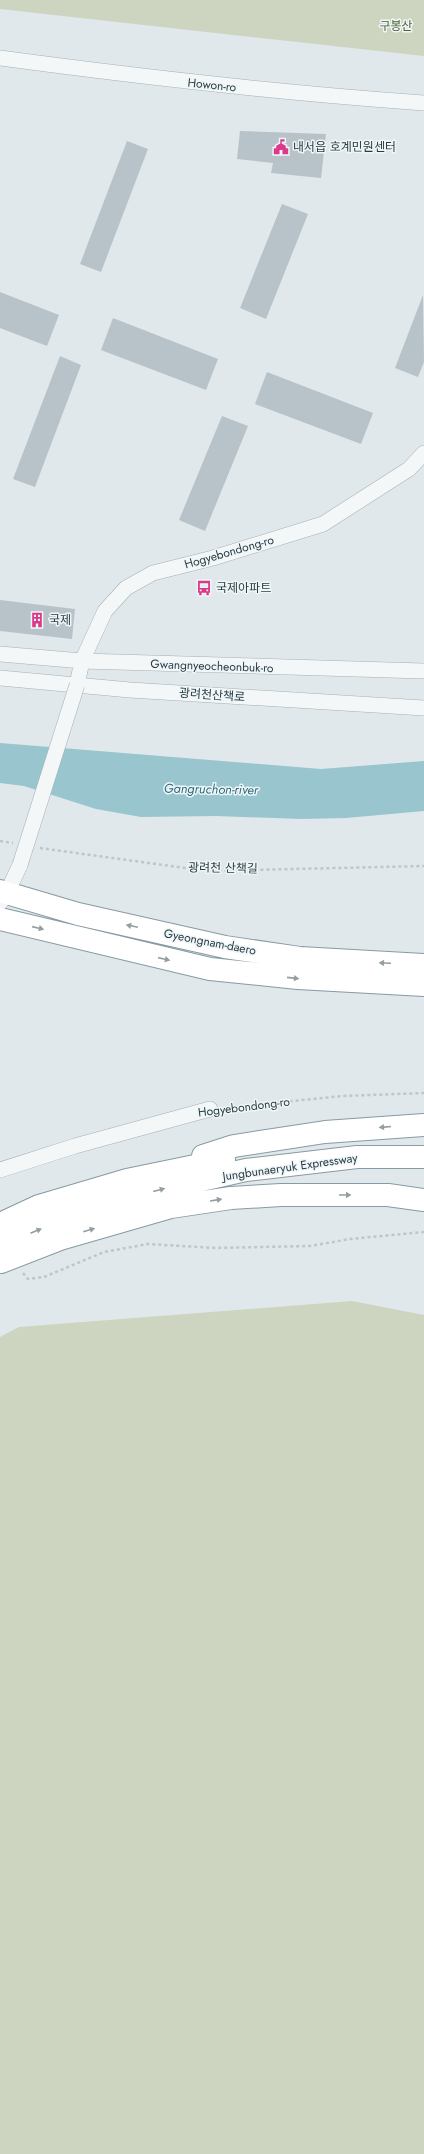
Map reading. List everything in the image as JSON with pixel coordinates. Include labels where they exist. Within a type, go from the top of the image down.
[{"type":"highway","name":"Gyeongnam-daero","points":[[2,896],[225,947],[300,958],[424,965]]},
{"type":"highway","name":"Gyeongnam-daero","points":[[0,919],[210,969],[298,978],[424,985]]},
{"type":"highway","points":[[127,1180],[234,1146],[325,1132],[424,1125]]},
{"type":"highway","name":"Jungbunaeryuk Expressway","points":[[0,1224],[39,1206],[127,1180],[237,1157],[341,1146],[424,1144]]},
{"type":"highway","name":"Jungbunaeryuk Expressway","points":[[0,1247],[40,1229],[157,1190],[246,1170],[357,1157],[424,1157]]},
{"type":"highway","points":[[0,1262],[60,1239],[171,1207],[231,1198],[281,1194],[388,1195],[424,1200]]},
{"type":"street","name":"Howon-ro","points":[[0,58],[182,82],[328,97],[424,103]]},
{"type":"street","name":"Hogyebondong-ro","points":[[2,896],[20,865],[77,685],[82,661],[105,611],[126,588],[152,573],[213,558],[323,524],[409,469],[424,453]]},
{"type":"street","name":"Gwangnyeocheonbuk-ro","points":[[0,654],[82,661],[424,671]]},
{"type":"street","name":"광려천산책로","points":[[0,678],[77,685],[424,708]]},
{"type":"street","name":"Hogyebondong-ro","points":[[0,1170],[75,1146],[210,1109]]},
{"type":"path","points":[[0,841],[15,843]]},
{"type":"path","name":"광려천 산책길","points":[[37,847],[207,871],[424,866]]},
{"type":"path","name":"Hogyebondong-ro","points":[[210,1109],[342,1096],[424,1093]]},
{"type":"path","points":[[21,1270],[28,1279],[44,1277],[104,1252],[148,1244],[215,1248],[310,1246],[350,1239],[424,1232]]},
{"type":"green space","name":"구봉산","points":[[0,0],[424,0],[424,56],[0,9]]},
{"type":"green space","points":[[352,1301],[424,1315],[424,2154],[0,2154],[0,1337],[19,1327]]},
{"type":"water","name":"Gangruchon-river","points":[[0,743],[321,769],[424,761],[424,811],[346,818],[301,819],[216,816],[141,817],[96,809],[24,786],[0,783]]},
{"type":"building","name":"내서읍 호계민원센터","points":[[240,131],[326,134],[321,178],[271,173],[273,163],[237,159]]},
{"type":"building","points":[[127,141],[148,149],[101,272],[80,264]]},
{"type":"building","points":[[282,204],[308,214],[266,319],[240,308]]},
{"type":"building","points":[[0,292],[59,315],[47,346],[0,328]]},
{"type":"building","points":[[423,295],[424,362],[418,377],[395,368]]},
{"type":"building","points":[[113,318],[218,359],[206,390],[101,350]]},
{"type":"building","points":[[60,356],[81,365],[35,487],[13,479]]},
{"type":"building","points":[[267,372],[373,413],[361,444],[255,404]]},
{"type":"building","points":[[222,416],[248,426],[205,531],[179,520]]},
{"type":"building","name":"국제","points":[[0,600],[75,609],[72,639],[0,631]]},
{"type":"place","name":"내서읍 호계민원센터","points":[[281,147]]},
{"type":"place","name":"국제아파트","points":[[204,588]]},
{"type":"place","name":"국제","points":[[37,620]]}]
